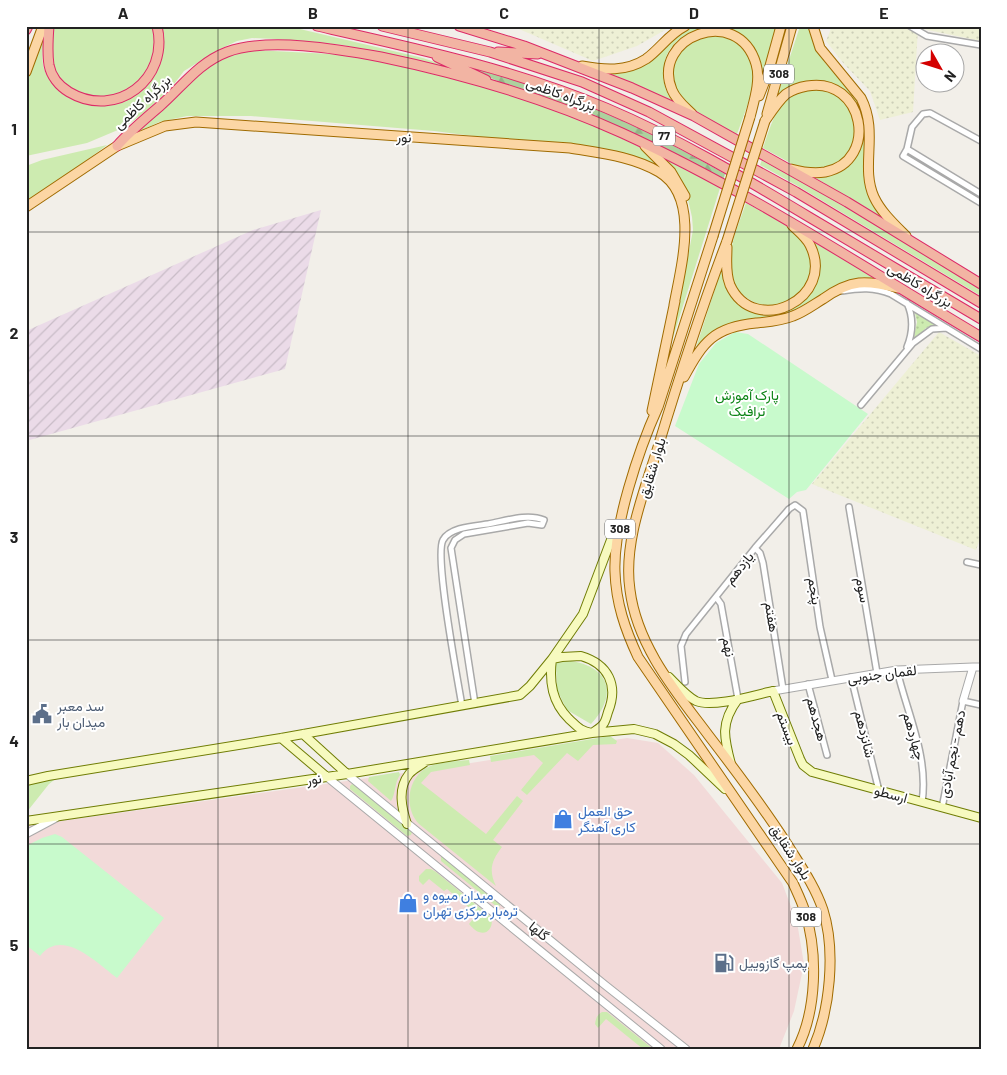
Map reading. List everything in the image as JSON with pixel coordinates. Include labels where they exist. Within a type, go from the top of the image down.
[{"type":"highway","points":[[26,30],[28,26]]},
{"type":"highway","points":[[50,26],[49,65],[57,82],[79,98],[99,101],[126,96],[149,76],[154,68],[160,46],[157,26]]},
{"type":"highway","name":"بزرگراه کاظمی","points":[[317,26],[460,59],[523,78],[606,108],[754,184],[981,319]]},
{"type":"highway","name":"بزرگراه کاظمی","points":[[382,26],[490,52],[582,82],[649,112],[796,192],[981,302]]},
{"type":"highway","points":[[398,26],[427,37]]},
{"type":"highway","points":[[459,26],[524,46],[575,65],[694,116],[791,169],[981,284]]},
{"type":"highway","name":"بزرگراه کاظمی","points":[[117,146],[130,131],[160,106],[199,68],[217,56],[250,46],[272,45],[341,50],[390,59],[496,85],[556,106],[641,142],[786,220],[981,337]]},
{"type":"highway","points":[[419,49],[496,85]]},
{"type":"highway","points":[[490,52],[548,55]]},
{"type":"main road","points":[[26,72],[43,26]]},
{"type":"main road","points":[[575,65],[604,70],[618,70],[645,59],[668,37],[685,26]]},
{"type":"main road","name":"بلوار شقایق","points":[[781,26],[768,73],[750,117],[658,407],[650,425],[624,504],[617,541],[615,571],[618,601],[624,626],[638,657],[792,883],[805,911],[812,940],[814,970],[806,1029],[797,1049]]},
{"type":"main road","name":"بلوار شقایق","points":[[792,26],[765,121],[644,490],[630,543],[628,566],[634,612],[643,636],[662,671],[684,705],[774,824],[806,873],[819,898],[827,926],[830,975],[821,1031],[813,1049]]},
{"type":"main road","points":[[813,26],[820,48],[861,98],[868,115],[873,196],[885,214],[909,240]]},
{"type":"main road","points":[[694,116],[680,103],[672,89],[671,61],[685,41],[697,34],[712,31],[725,32],[739,39],[751,51],[757,65],[757,82],[750,117]]},
{"type":"main road","points":[[765,121],[787,94],[801,87],[816,84],[840,92],[846,96],[854,108],[859,118],[860,135],[856,146],[844,163],[824,172],[808,173],[791,169]]},
{"type":"main road","name":"نور","points":[[26,207],[117,146],[165,126],[196,122],[250,124],[577,149],[626,159],[650,168],[664,175],[675,190],[684,211],[686,228],[674,305]]},
{"type":"main road","points":[[641,142],[674,177],[683,192],[691,225],[688,249],[674,305],[650,425]]},
{"type":"main road","points":[[726,241],[727,274],[734,292],[742,301],[750,306],[768,310],[781,309],[792,305],[802,297],[811,285],[815,271],[815,261],[809,243],[786,220]]},
{"type":"main road","points":[[673,397],[697,353],[716,335],[734,326],[785,320],[845,286],[863,282],[875,282],[900,289]]},
{"type":"main road","points":[[26,781],[520,695],[552,659],[583,614],[624,504]]},
{"type":"main road","points":[[581,656],[597,663],[606,673],[612,691],[611,704],[605,723],[596,733],[580,730],[560,710],[556,703],[551,682],[552,659],[581,656]]},
{"type":"main road","name":"لقمان جنوبی","points":[[662,671],[695,700],[712,703],[773,691]]},
{"type":"main road","name":"بیستم","points":[[773,691],[803,765]]},
{"type":"main road","points":[[733,768],[724,737],[724,728],[731,708],[738,699]]},
{"type":"main road","name":"نور","points":[[26,821],[347,774],[596,733],[634,729],[655,734],[674,744],[689,755],[737,800]]},
{"type":"main road","points":[[303,734],[347,774]]},
{"type":"main road","points":[[281,738],[327,776]]},
{"type":"main road","points":[[407,824],[401,804],[404,783],[409,774],[428,760]]},
{"type":"main road","name":"ارسطو","points":[[803,765],[812,772],[981,818]]},
{"type":"street","points":[[910,26],[927,36],[981,45]]},
{"type":"street","points":[[981,141],[930,113],[923,114],[912,127],[903,156],[981,203]]},
{"type":"street","points":[[907,148],[981,194]]},
{"type":"street","points":[[830,294],[865,288],[879,289],[907,303],[981,348]]},
{"type":"street","points":[[906,350],[912,331],[912,320],[907,303]]},
{"type":"street","points":[[861,405],[906,350],[932,329],[948,328]]},
{"type":"street","name":"یازدهم","points":[[685,682],[681,646],[686,634],[754,548],[789,509],[796,505]]},
{"type":"street","name":"پنجم","points":[[796,505],[803,511],[820,627],[832,680]]},
{"type":"street","name":"سوم","points":[[849,507],[877,673]]},
{"type":"street","points":[[462,706],[442,579],[441,548],[443,540],[450,533],[464,528],[527,517],[539,518],[544,520],[542,525],[528,523],[464,534],[455,540],[451,548],[475,704]]},
{"type":"street","name":"هفتم","points":[[754,548],[760,553],[763,563],[784,689]]},
{"type":"street","points":[[967,562],[981,565]]},
{"type":"street","name":"نهم","points":[[716,597],[721,604],[738,699]]},
{"type":"street","name":"لقمان جنوبی","points":[[773,691],[897,670],[977,667],[963,701]]},
{"type":"street","name":"چهاردهم","points":[[897,670],[922,762],[925,785],[922,802]]},
{"type":"street","name":"شانزدهم","points":[[851,677],[879,790]]},
{"type":"street","name":"هجدهم","points":[[808,684],[826,755]]},
{"type":"street","points":[[963,701],[981,705]]},
{"type":"street","name":"دهم - نجم آبادی","points":[[942,808],[963,701]]},
{"type":"street","name":"گلها","points":[[347,774],[686,1049]]},
{"type":"street","name":"گلها","points":[[327,776],[661,1049]]},
{"type":"street","points":[[26,834],[57,817]]},
{"type":"street","points":[[509,925],[518,914]]},
{"type":"street","points":[[557,964],[566,953]]},
{"type":"street","points":[[596,996],[605,985]]},
{"type":"shaded area","points":[[321,210],[285,369],[26,441],[26,331],[253,230]]},
{"type":"shaded area","name":"میدان میوه و تره‌بار مرکزی تهران","points":[[627,738],[658,743],[694,775],[782,883],[797,922],[804,964],[794,1011],[779,1049],[26,1049],[26,826],[446,767]]},
{"type":"green space","points":[[45,26],[42,59],[49,79],[65,94],[75,99],[97,104],[119,102],[134,96],[151,79],[156,72],[163,53],[163,41],[159,26],[287,26],[423,58],[461,71],[343,45],[252,38],[237,41],[220,49],[184,71],[171,88],[125,127],[87,143],[26,156],[26,85]]},
{"type":"green space","points":[[53,26],[153,26],[156,45],[154,59],[140,81],[119,94],[94,96],[81,93],[65,85],[54,72],[51,55]]},
{"type":"green space","points":[[512,26],[672,26],[637,46],[593,61]]},
{"type":"green space","points":[[776,26],[761,80],[759,61],[755,50],[746,39],[735,32],[722,28],[709,28],[695,30],[683,36],[673,45],[666,57],[664,68],[666,89],[670,98],[677,106],[605,73],[619,73],[641,65],[674,38],[693,27]]},
{"type":"green space","points":[[800,26],[810,26],[816,46],[823,60],[854,94],[862,108],[865,116],[866,182],[872,202],[886,221],[814,177],[826,176],[836,172],[853,157],[862,138],[862,120],[855,103],[843,91],[827,83],[810,81],[792,86],[776,100]]},
{"type":"green space","points":[[832,26],[981,26],[981,41],[918,28],[917,42],[914,42],[913,112],[880,120],[870,91],[844,64],[826,41]]},
{"type":"green space","points":[[711,35],[731,40],[744,48],[751,59],[754,72],[752,87],[737,134],[691,110],[679,95],[674,84],[675,62],[680,53],[688,44],[698,38]]},
{"type":"green space","points":[[252,50],[350,55],[482,87],[541,105],[598,127],[646,150],[668,172],[687,230],[667,173],[562,143],[505,140],[434,131],[251,116],[187,116],[159,122],[126,138],[194,75],[223,57]]},
{"type":"green space","points":[[451,61],[552,92],[621,120],[725,174],[723,181],[564,105],[500,82]]},
{"type":"green space","points":[[821,89],[839,96],[853,115],[855,139],[843,158],[834,165],[813,170],[796,166],[763,148],[771,124],[784,102],[797,92]]},
{"type":"green space","points":[[107,145],[78,167],[26,201],[26,166],[42,160]]},
{"type":"green space","points":[[654,151],[720,188],[661,376],[693,230],[686,191]]},
{"type":"green space","points":[[763,157],[981,288],[981,296],[760,165]]},
{"type":"green space","points":[[746,203],[792,229],[804,241],[811,256],[811,271],[806,284],[797,295],[784,302],[770,305],[755,302],[741,293],[732,280],[730,270],[731,253]]},
{"type":"green space","points":[[810,239],[878,280],[863,277],[850,280],[831,288],[791,314],[737,322],[693,357],[724,261],[727,288],[768,313],[781,313],[794,308],[813,287]]},
{"type":"green space","points":[[914,309],[937,324],[926,328],[913,341],[917,322]]},
{"type":"green space","name":"پارک آموزش ترافیک","points":[[735,332],[748,334],[868,414],[806,490],[797,492],[789,499],[675,426],[699,364],[716,343]]},
{"type":"green space","points":[[939,332],[981,356],[981,536],[976,550],[812,484]]},
{"type":"green space","points":[[571,661],[594,669],[602,676],[606,684],[605,703],[591,724],[567,710],[557,690],[556,663]]},
{"type":"green space","points":[[610,736],[617,741],[616,744],[593,745],[578,761],[567,753],[527,795],[521,790],[543,763],[534,755],[491,762],[490,756]]},
{"type":"green space","points":[[469,760],[470,765],[431,772],[421,783],[486,834],[517,796],[523,801],[493,840],[502,847],[492,865],[492,875],[496,886],[419,824],[411,810],[411,787],[420,773],[435,764]]},
{"type":"green space","points":[[399,772],[400,775],[391,801],[368,781],[369,777]]},
{"type":"green space","points":[[58,777],[49,784],[26,813],[26,784]]},
{"type":"green space","points":[[352,784],[412,832],[411,835],[407,836],[350,789]]},
{"type":"green space","points":[[55,834],[62,837],[164,918],[117,978],[90,957],[69,946],[58,945],[49,948],[40,956],[26,945],[26,846]]},
{"type":"green space","points":[[441,857],[500,904],[500,906],[497,907],[441,861]]},
{"type":"green space","points":[[426,869],[436,872],[490,916],[492,922],[488,931],[483,933],[472,928],[469,924],[477,914],[447,889],[444,891],[429,879],[423,885],[419,881],[419,876]]},
{"type":"green space","points":[[602,1012],[607,1012],[653,1049],[643,1049],[606,1019],[598,1028],[595,1024],[596,1020]]},
{"type":"place","name":"سد معبر میدان بار","points":[[42,714]]},
{"type":"place","name":"حق العمل کاری آهنگر","points":[[563,819]]},
{"type":"place","name":"میدان میوه و تره‌بار مرکزی تهران","points":[[408,903]]},
{"type":"place","name":"پمپ گازوییل","points":[[724,963]]}]
